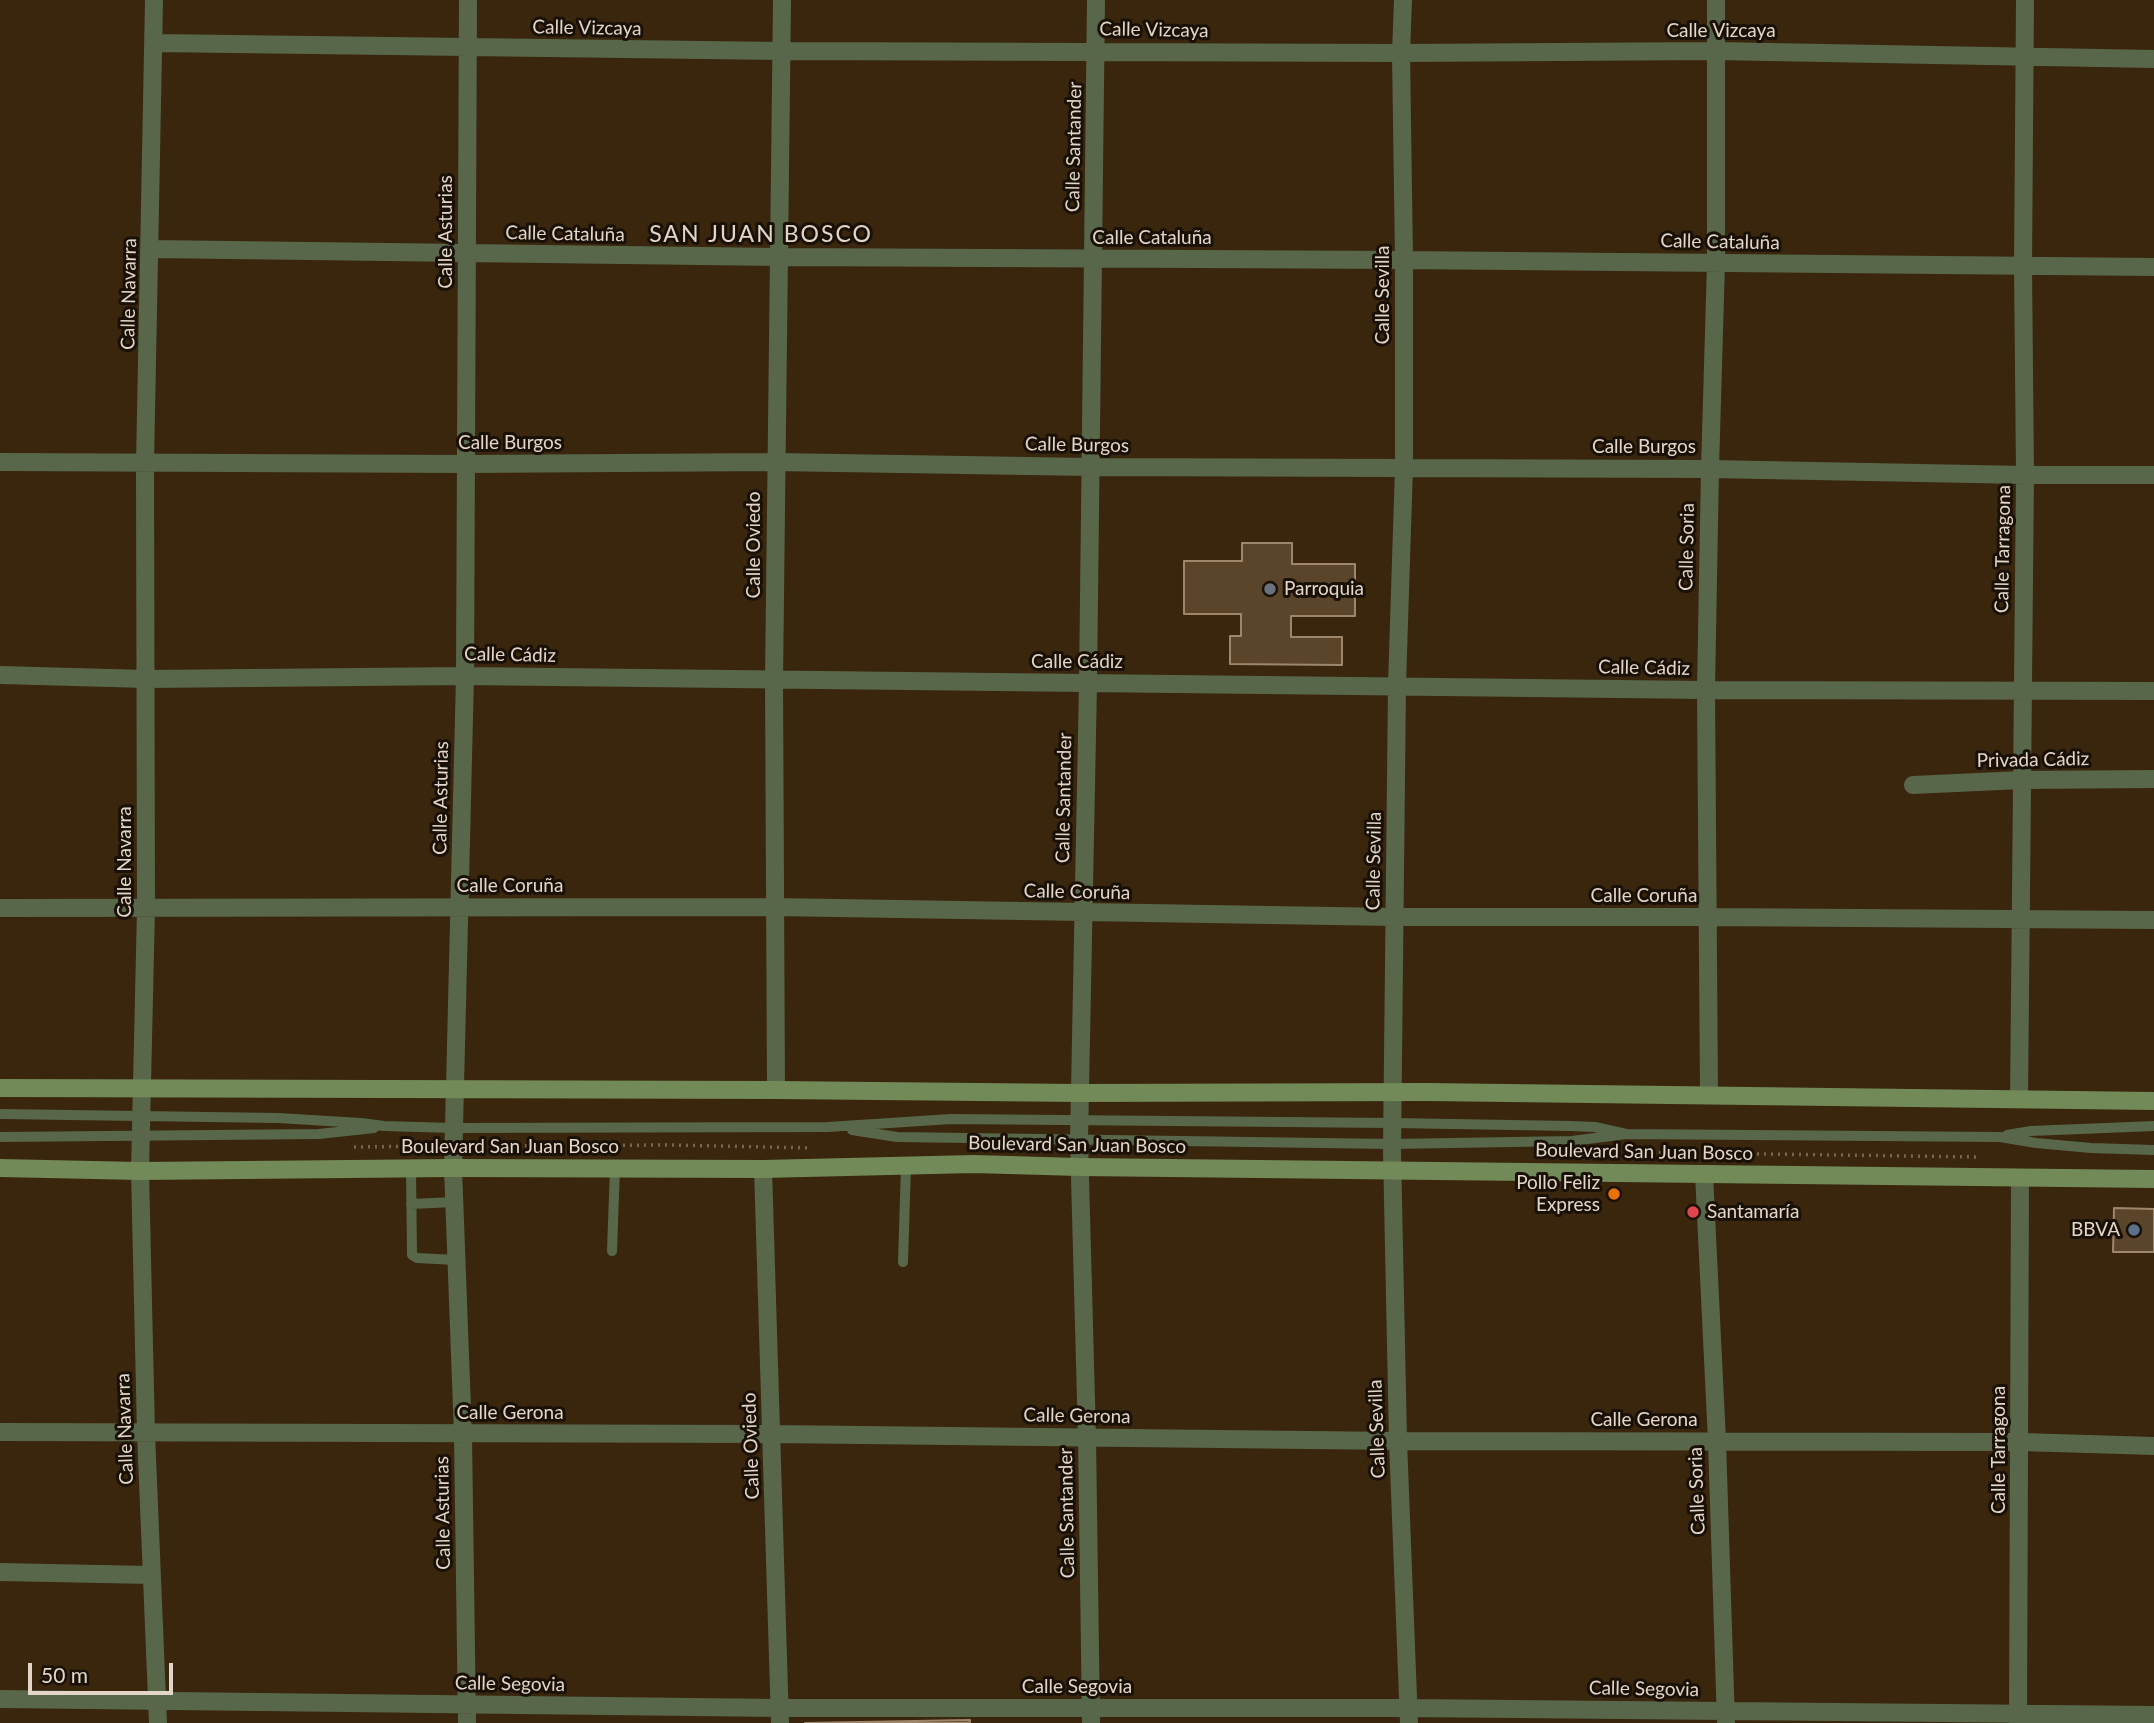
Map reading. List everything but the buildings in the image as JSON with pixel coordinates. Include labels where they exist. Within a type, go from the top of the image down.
[{"type":"street","name":"Calle Navarra","points":[[154,0],[145,464],[146,909],[140,1171],[146,1433],[158,1723]]},
{"type":"street","name":"Calle Asturias","points":[[467,1714],[463,1434],[453,1168],[453,1090],[465,676],[468,0]]},
{"type":"street","name":"Calle Oviedo","points":[[776,1090],[775,462],[782,0]]},
{"type":"street","name":"Calle Santander","points":[[1091,1716],[1079,1120],[1088,684],[1096,0]]},
{"type":"street","name":"Calle Sevilla","points":[[1403,0],[1401,53],[1404,467],[1397,685],[1392,1170],[1398,1441],[1409,1715]]},
{"type":"street","name":"Calle Soria","points":[[1709,1094],[1706,690],[1716,264],[1716,0]]},
{"type":"street","name":"Calle Tarragona","points":[[2019,1098],[2025,475],[2025,0]]},
{"type":"street","name":"Calle Vizcaya","points":[[154,43],[782,51],[1715,51],[2154,59]]},
{"type":"street","name":"Calle Cataluña","points":[[151,249],[780,257],[2154,267]]},
{"type":"street","name":"Calle Burgos","points":[[0,462],[775,462],[1090,467],[1710,468],[2154,475]]},
{"type":"street","name":"Calle Cádiz","points":[[0,675],[146,679],[465,676],[1706,690],[2154,691]]},
{"type":"street","name":"Privada Cádiz","points":[[1913,785],[2021,780],[2154,779]]},
{"type":"street","name":"Calle Coruña","points":[[0,908],[774,907],[1394,917],[2154,920]]},
{"type":"street","points":[[0,1088],[1393,1092],[2154,1101]]},
{"type":"street","name":"Boulevard San Juan Bosco","points":[[0,1168],[140,1171],[762,1168],[974,1164],[2154,1179]]},
{"type":"street","name":"Calle Oviedo","points":[[762,1168],[779,1715]]},
{"type":"street","name":"Calle Soria","points":[[1704,1174],[1717,1441],[1726,1717]]},
{"type":"street","name":"Calle Tarragona","points":[[2018,1719],[2020,1178]]},
{"type":"street","name":"Calle Gerona","points":[[0,1432],[2021,1442],[2154,1446]]},
{"type":"street","points":[[0,1572],[151,1574]]},
{"type":"street","name":"Calle Segovia","points":[[0,1699],[157,1699],[467,1714],[2018,1719],[2154,1715]]},
{"type":"lane","points":[[0,1114],[278,1118],[453,1128],[828,1127],[951,1119],[1571,1126],[1595,1127],[1626,1134]]},
{"type":"lane","points":[[0,1137],[319,1134],[355,1132],[384,1126]]},
{"type":"lane","points":[[2000,1137],[2031,1131],[2154,1126]]},
{"type":"lane","points":[[828,1127],[897,1137],[1392,1144],[1572,1141],[1626,1134],[2000,1137],[2091,1148],[2154,1150]]},
{"type":"lane","points":[[903,1262],[906,1165]]},
{"type":"lane","points":[[411,1168],[412,1255],[417,1258],[456,1260]]},
{"type":"lane","points":[[612,1251],[615,1168]]},
{"type":"lane","points":[[411,1203],[454,1202]]},
{"type":"place","name":"Parroquia","points":[[1270,589]]},
{"type":"place","name":"Pollo Feliz Express","points":[[1614,1194]]},
{"type":"place","name":"Santamaría","points":[[1693,1212]]},
{"type":"place","name":"BBVA","points":[[2134,1230]]},
{"type":"district","name":"SAN JUAN BOSCO","points":[[761,235]]}]
